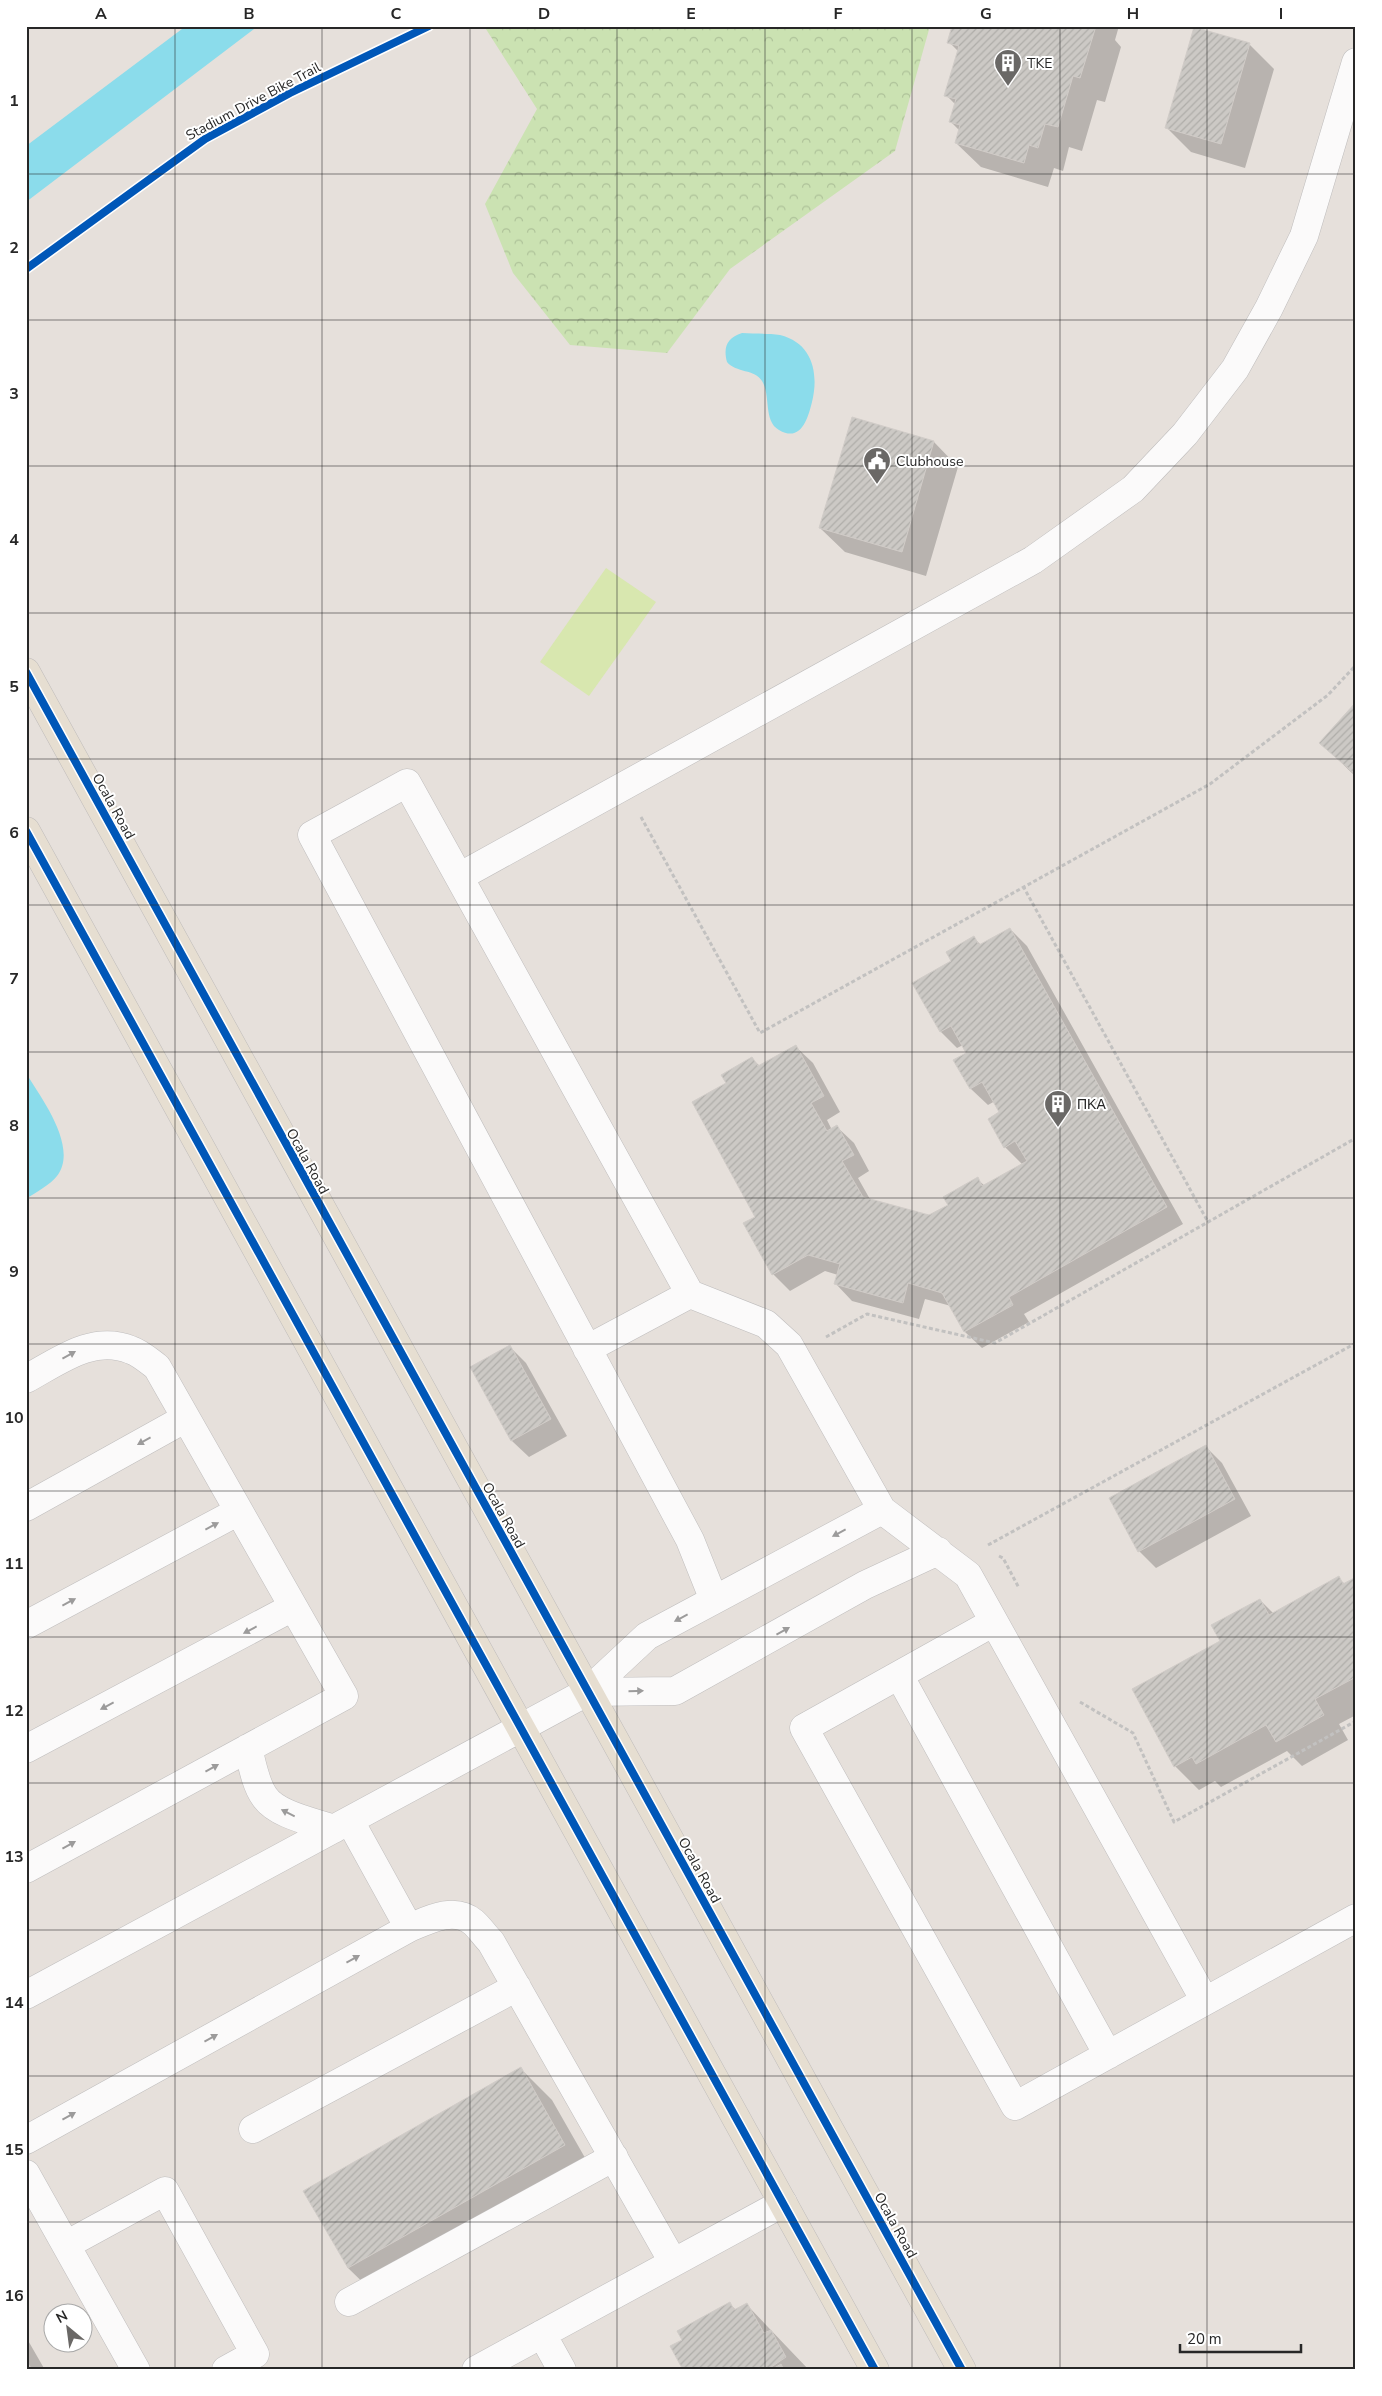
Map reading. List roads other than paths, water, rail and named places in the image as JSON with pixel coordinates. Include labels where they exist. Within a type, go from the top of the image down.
[{"type":"main road","name":"Ocala Road","points":[[26,672],[962,2370]]},
{"type":"main road","points":[[26,831],[875,2370]]},
{"type":"lane","points":[[459,877],[1033,560],[1133,489],[1185,434],[1235,369],[1269,308],[1304,236],[1356,62]]},
{"type":"lane","points":[[714,1600],[690,1540],[312,835],[407,782],[690,1294],[766,1324],[789,1345],[882,1510],[968,1575],[1205,2001]]},
{"type":"lane","points":[[587,1349],[690,1294]]},
{"type":"lane","points":[[26,1379],[83,1348],[112,1345],[132,1350],[157,1367],[344,1696],[26,1869]]},
{"type":"lane","points":[[26,1507],[186,1418]]},
{"type":"lane","points":[[26,1996],[587,1692],[647,1636],[882,1510]]},
{"type":"lane","points":[[26,1625],[240,1511]]},
{"type":"lane","points":[[587,1692],[674,1690],[865,1586],[938,1551]]},
{"type":"lane","points":[[26,1749],[293,1607]]},
{"type":"lane","points":[[994,1622],[804,1728],[1015,2106],[1356,1918]]},
{"type":"lane","points":[[899,1675],[1108,2055]]},
{"type":"lane","points":[[248,1748],[264,1797],[293,1816],[342,1825],[409,1928]]},
{"type":"lane","points":[[26,2140],[409,1928],[437,1916],[459,1915],[472,1921],[491,1942],[673,2262]]},
{"type":"lane","points":[[253,2129],[517,1987]]},
{"type":"lane","points":[[349,2302],[614,2157]]},
{"type":"lane","points":[[26,2174],[136,2370]]},
{"type":"lane","points":[[66,2245],[165,2191],[255,2354],[226,2370]]},
{"type":"lane","points":[[476,2370],[783,2203]]},
{"type":"lane","points":[[542,2334],[562,2370]]},
{"type":"water","points":[[186,26],[258,26],[26,202],[26,146]]},
{"type":"water","points":[[742,333],[780,335],[791,339],[806,352],[814,371],[814,391],[806,421],[798,431],[787,433],[774,426],[769,414],[765,387],[762,381],[759,377],[735,368],[727,362],[727,344]]},
{"type":"water","points":[[26,1073],[55,1123],[64,1151],[63,1164],[57,1176],[26,1199]]},
{"type":"place","name":"TKE","points":[[1008,87]]},
{"type":"place","name":"Clubhouse","points":[[877,485]]},
{"type":"place","name":"ΠΚΑ","points":[[1058,1128]]}]
